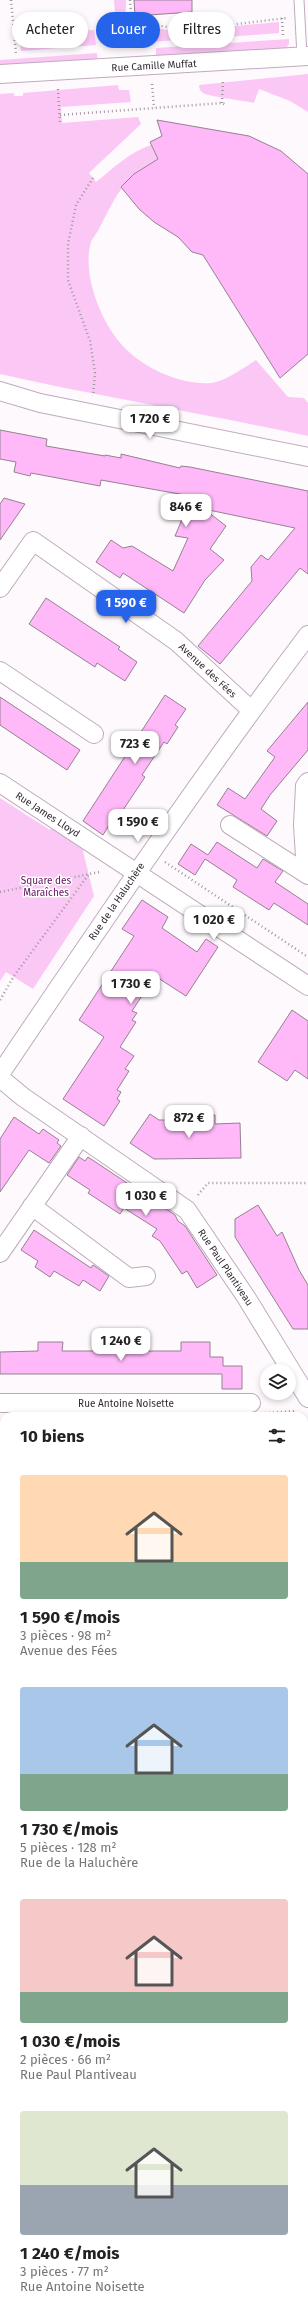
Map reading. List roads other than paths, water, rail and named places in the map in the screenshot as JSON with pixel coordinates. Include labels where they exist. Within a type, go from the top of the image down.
[{"type":"street","name":"Rue Camille Muffat","points":[[0,74],[305,56]]},
{"type":"street","points":[[0,391],[40,403],[308,457]]},
{"type":"street","name":"Avenue des Fées","points":[[0,588],[33,541],[176,641],[251,710]]},
{"type":"street","name":"Rue de la Haluchère","points":[[0,1074],[150,852],[251,710],[308,635]]},
{"type":"street","points":[[0,671],[94,734]]},
{"type":"street","points":[[307,874],[303,825],[305,786],[308,782]]},
{"type":"street","name":"Rue James Lloyd","points":[[0,783],[308,986]]},
{"type":"street","points":[[230,825],[307,874]]},
{"type":"street","name":"Rue Paul Plantiveau","points":[[0,1078],[23,1097],[187,1210],[246,1297],[303,1404]]},
{"type":"street","points":[[0,1253],[81,1136]]},
{"type":"street","points":[[32,1206],[129,1278],[146,1276]]},
{"type":"street","name":"Rue Antoine Noisette","points":[[0,1403],[204,1410],[257,1408]]},
{"type":"lane","points":[[299,0],[299,16],[305,56]]},
{"type":"park label","name":"Square des Maraîches","points":[[46,886]]}]
